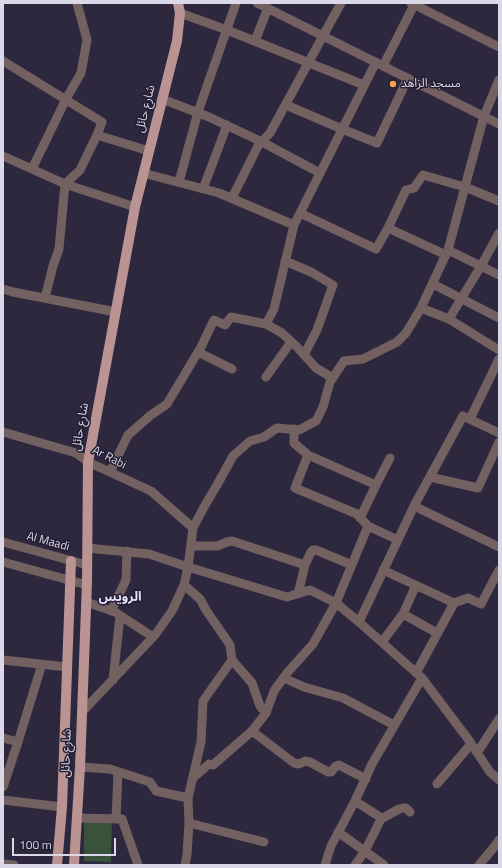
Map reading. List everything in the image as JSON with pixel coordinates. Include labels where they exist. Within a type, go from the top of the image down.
[{"type":"main road","name":"شارع حائل","points":[[74,865],[80,766],[87,585],[88,462],[135,207],[176,41],[179,8]]},
{"type":"main road","name":"شارع حائل","points":[[57,865],[62,806],[71,561]]},
{"type":"street","points":[[32,169],[66,99],[81,73],[87,40],[77,3]]},
{"type":"street","points":[[179,182],[198,112],[236,3]]},
{"type":"street","points":[[257,3],[499,124]]},
{"type":"street","points":[[232,198],[258,146],[270,133],[341,3]]},
{"type":"street","points":[[266,324],[274,309],[294,225],[364,85],[379,64],[412,4],[499,47]]},
{"type":"street","points":[[179,8],[227,30],[364,85]]},
{"type":"street","points":[[255,41],[268,8]]},
{"type":"street","points":[[3,61],[102,122],[80,170],[65,184],[59,249],[45,298]]},
{"type":"street","points":[[286,105],[377,144],[408,78]]},
{"type":"street","points":[[82,712],[153,637],[172,611],[184,585],[193,528],[233,456],[250,441],[264,437],[277,428],[299,430],[316,421],[323,407],[330,382],[344,362],[363,359],[397,342],[406,333],[421,308],[447,252],[484,116],[499,80]]},
{"type":"street","points":[[162,99],[198,112],[227,125],[320,173]]},
{"type":"street","points":[[202,189],[227,125]]},
{"type":"street","points":[[97,135],[149,151]]},
{"type":"street","points":[[3,156],[65,184],[135,207]]},
{"type":"street","points":[[143,173],[219,193],[294,225]]},
{"type":"street","points":[[300,213],[376,249],[406,190],[414,188],[423,175],[465,187],[499,201]]},
{"type":"street","points":[[388,228],[481,266],[499,275]]},
{"type":"street","points":[[450,319],[498,236]]},
{"type":"street","points":[[285,261],[311,272],[333,285],[317,330],[304,355]]},
{"type":"street","points":[[433,284],[499,318]]},
{"type":"street","points":[[3,289],[116,312]]},
{"type":"street","points":[[421,308],[450,319],[499,350]]},
{"type":"street","points":[[110,472],[128,435],[151,415],[167,404],[198,352],[214,320],[225,325],[231,317],[266,324],[282,333],[316,368],[333,378]]},
{"type":"street","points":[[266,377],[291,342]]},
{"type":"street","points":[[198,352],[232,369]]},
{"type":"street","points":[[470,419],[499,359]]},
{"type":"street","points":[[359,622],[414,506],[463,416],[499,433]]},
{"type":"street","points":[[294,430],[294,443],[308,455],[376,485]]},
{"type":"street","name":"Ar Rabi","points":[[3,432],[76,453],[88,462],[151,491],[193,528]]},
{"type":"street","points":[[430,477],[478,488],[499,442]]},
{"type":"street","points":[[308,455],[295,488],[357,514],[368,526],[398,540]]},
{"type":"street","points":[[360,518],[390,458]]},
{"type":"street","points":[[414,506],[499,547]]},
{"type":"street","points":[[192,780],[209,764],[213,765],[252,731],[266,713],[274,692],[313,644],[336,603],[368,526]]},
{"type":"street","points":[[191,546],[217,546],[232,541],[306,565]]},
{"type":"street","name":"Al Maadi","points":[[3,542],[87,565]]},
{"type":"street","points":[[87,548],[149,554],[287,597],[310,590],[336,603],[419,675],[477,752],[490,772],[499,780]]},
{"type":"street","points":[[298,594],[306,565],[313,550],[352,566]]},
{"type":"street","points":[[111,611],[126,580],[127,552]]},
{"type":"street","points":[[3,562],[87,585]]},
{"type":"street","points":[[383,570],[454,603]]},
{"type":"street","points":[[325,865],[331,846],[419,675],[437,633],[454,603],[468,598],[481,604],[499,570]]},
{"type":"street","points":[[184,585],[200,599],[230,645],[232,660],[252,683],[260,706],[266,713]]},
{"type":"street","points":[[382,642],[403,614],[416,585]]},
{"type":"street","points":[[86,602],[111,611],[153,637]]},
{"type":"street","points":[[403,614],[437,633]]},
{"type":"street","points":[[113,680],[120,616]]},
{"type":"street","points":[[3,660],[67,667]]},
{"type":"street","points":[[185,865],[189,823],[188,798],[201,742],[203,701],[232,660]]},
{"type":"street","points":[[3,787],[42,664]]},
{"type":"street","points":[[284,678],[304,688],[343,698],[394,725]]},
{"type":"street","points":[[477,752],[499,719]]},
{"type":"street","points":[[252,731],[294,763],[299,764],[310,762],[328,772],[331,772],[336,766],[339,765],[366,779]]},
{"type":"street","points":[[3,738],[18,742]]},
{"type":"street","points":[[437,784],[471,744]]},
{"type":"street","points":[[80,766],[110,769],[150,782],[156,791],[188,798]]},
{"type":"street","points":[[116,819],[118,772]]},
{"type":"street","points":[[3,800],[62,806]]},
{"type":"street","points":[[355,801],[381,819]]},
{"type":"street","points":[[355,865],[365,851],[381,819],[403,808],[406,808],[410,812]]},
{"type":"street","points":[[77,818],[122,819],[138,865]]},
{"type":"street","points":[[189,823],[264,842]]},
{"type":"street","points":[[338,832],[384,865]]},
{"type":"street","points":[[478,865],[496,846],[499,840]]},
{"type":"street","points":[[3,864],[14,865]]},
{"type":"green space","points":[[84,821],[112,821],[111,862],[84,861]]},
{"type":"place","name":"مسجد الزاهد","points":[[393,84]]},
{"type":"district","name":"الرويس","points":[[120,598]]}]
